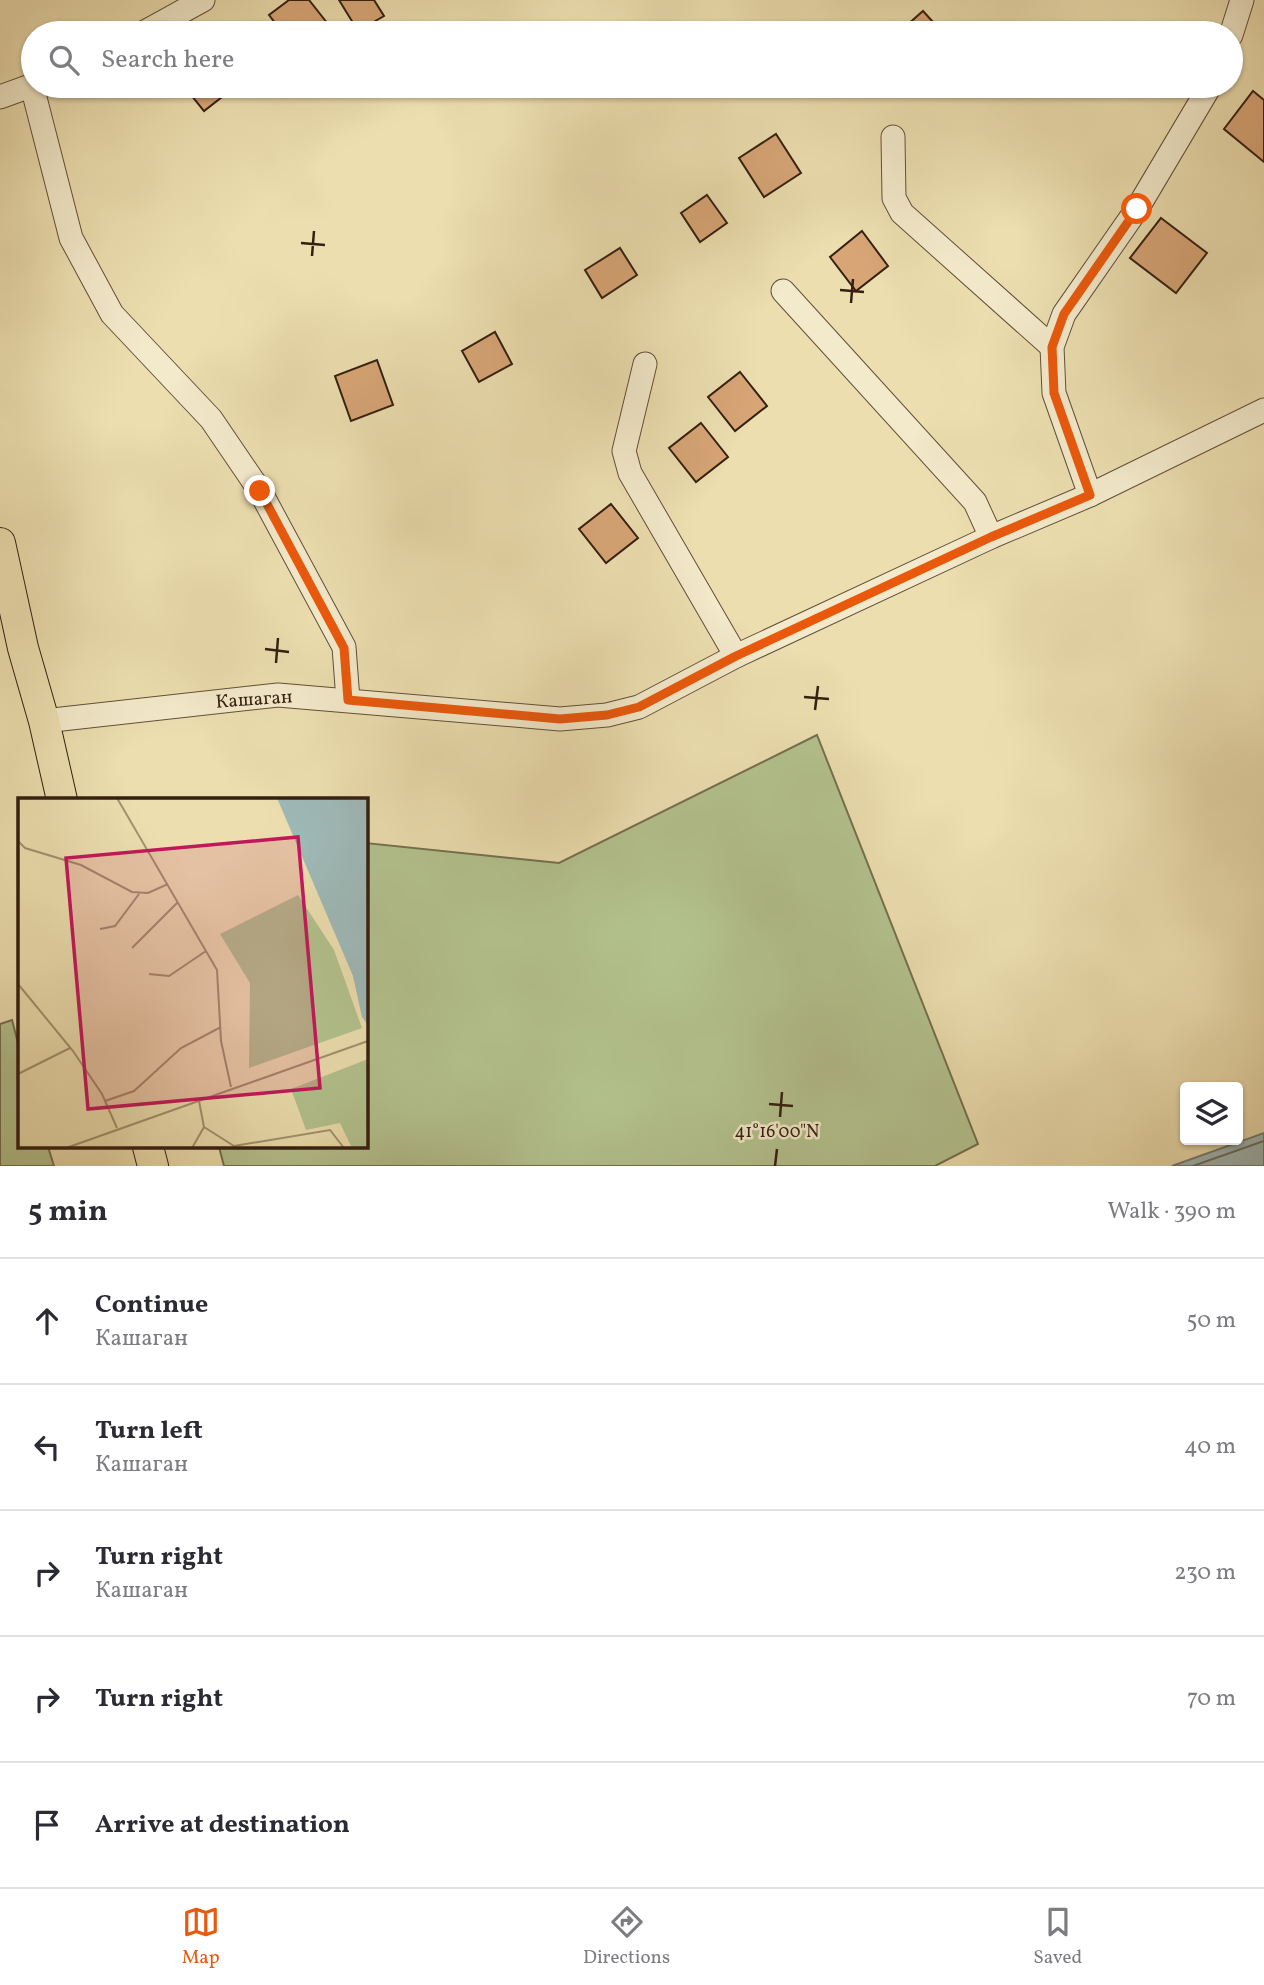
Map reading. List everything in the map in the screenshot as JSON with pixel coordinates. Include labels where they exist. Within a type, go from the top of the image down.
[{"type":"main road","points":[[1,553],[62,798]]},
{"type":"main road","points":[[148,1148],[153,1166]]},
{"type":"street","points":[[165,21],[203,0]]},
{"type":"street","points":[[1235,21],[1242,0]]},
{"type":"street","points":[[0,97],[21,90]]},
{"type":"street","points":[[35,98],[71,238],[112,314],[211,419],[260,491],[344,648],[348,700]]},
{"type":"street","points":[[1090,495],[1054,393],[1052,347],[1064,314],[1137,209],[1203,98]]},
{"type":"street","points":[[893,137],[894,198],[902,212],[1052,347]]},
{"type":"street","points":[[783,291],[975,502],[991,537]]},
{"type":"street","points":[[645,365],[624,452],[630,473],[736,656]]},
{"type":"street","name":"Кашаган","points":[[44,721],[278,695],[560,719],[607,715],[639,707],[736,656],[991,537],[1090,495],[1264,410]]},
{"type":"green space","points":[[817,735],[978,1144],[935,1166],[224,1166],[219,1148],[368,1148],[368,843],[559,863]]},
{"type":"green space","points":[[12,1020],[18,1043],[18,1148],[48,1148],[54,1166],[0,1166],[0,1024]]},
{"type":"water","points":[[1264,1133],[1264,1166],[1172,1166],[1231,1145],[1243,1145],[1243,1141]]},
{"type":"building","points":[[289,0],[309,0],[326,21],[274,21],[269,15]]},
{"type":"building","points":[[339,0],[374,0],[384,16],[375,21],[352,21]]},
{"type":"building","points":[[923,11],[932,21],[912,21]]},
{"type":"building","points":[[1253,91],[1264,100],[1264,162],[1224,129]]},
{"type":"building","points":[[194,98],[221,98],[204,111]]},
{"type":"building","points":[[776,134],[801,173],[764,197],[739,158]]},
{"type":"building","points":[[707,195],[727,223],[700,242],[681,213]]},
{"type":"building","points":[[1161,218],[1207,253],[1176,293],[1130,258]]},
{"type":"building","points":[[862,231],[888,266],[856,291],[830,257]]},
{"type":"building","points":[[620,248],[637,275],[602,298],[585,270]]},
{"type":"building","points":[[495,332],[512,364],[479,382],[462,351]]},
{"type":"building","points":[[377,360],[393,405],[351,421],[335,376]]},
{"type":"building","points":[[740,372],[767,406],[735,431],[708,397]]},
{"type":"building","points":[[701,423],[728,457],[696,482],[669,448]]},
{"type":"building","points":[[611,504],[638,538],[606,563],[579,529]]},
{"type":"route","points":[[260,491],[344,648],[348,700],[560,719],[607,715],[639,707],[736,656],[991,537],[1090,495],[1054,393],[1052,347],[1064,314],[1137,209]]}]
